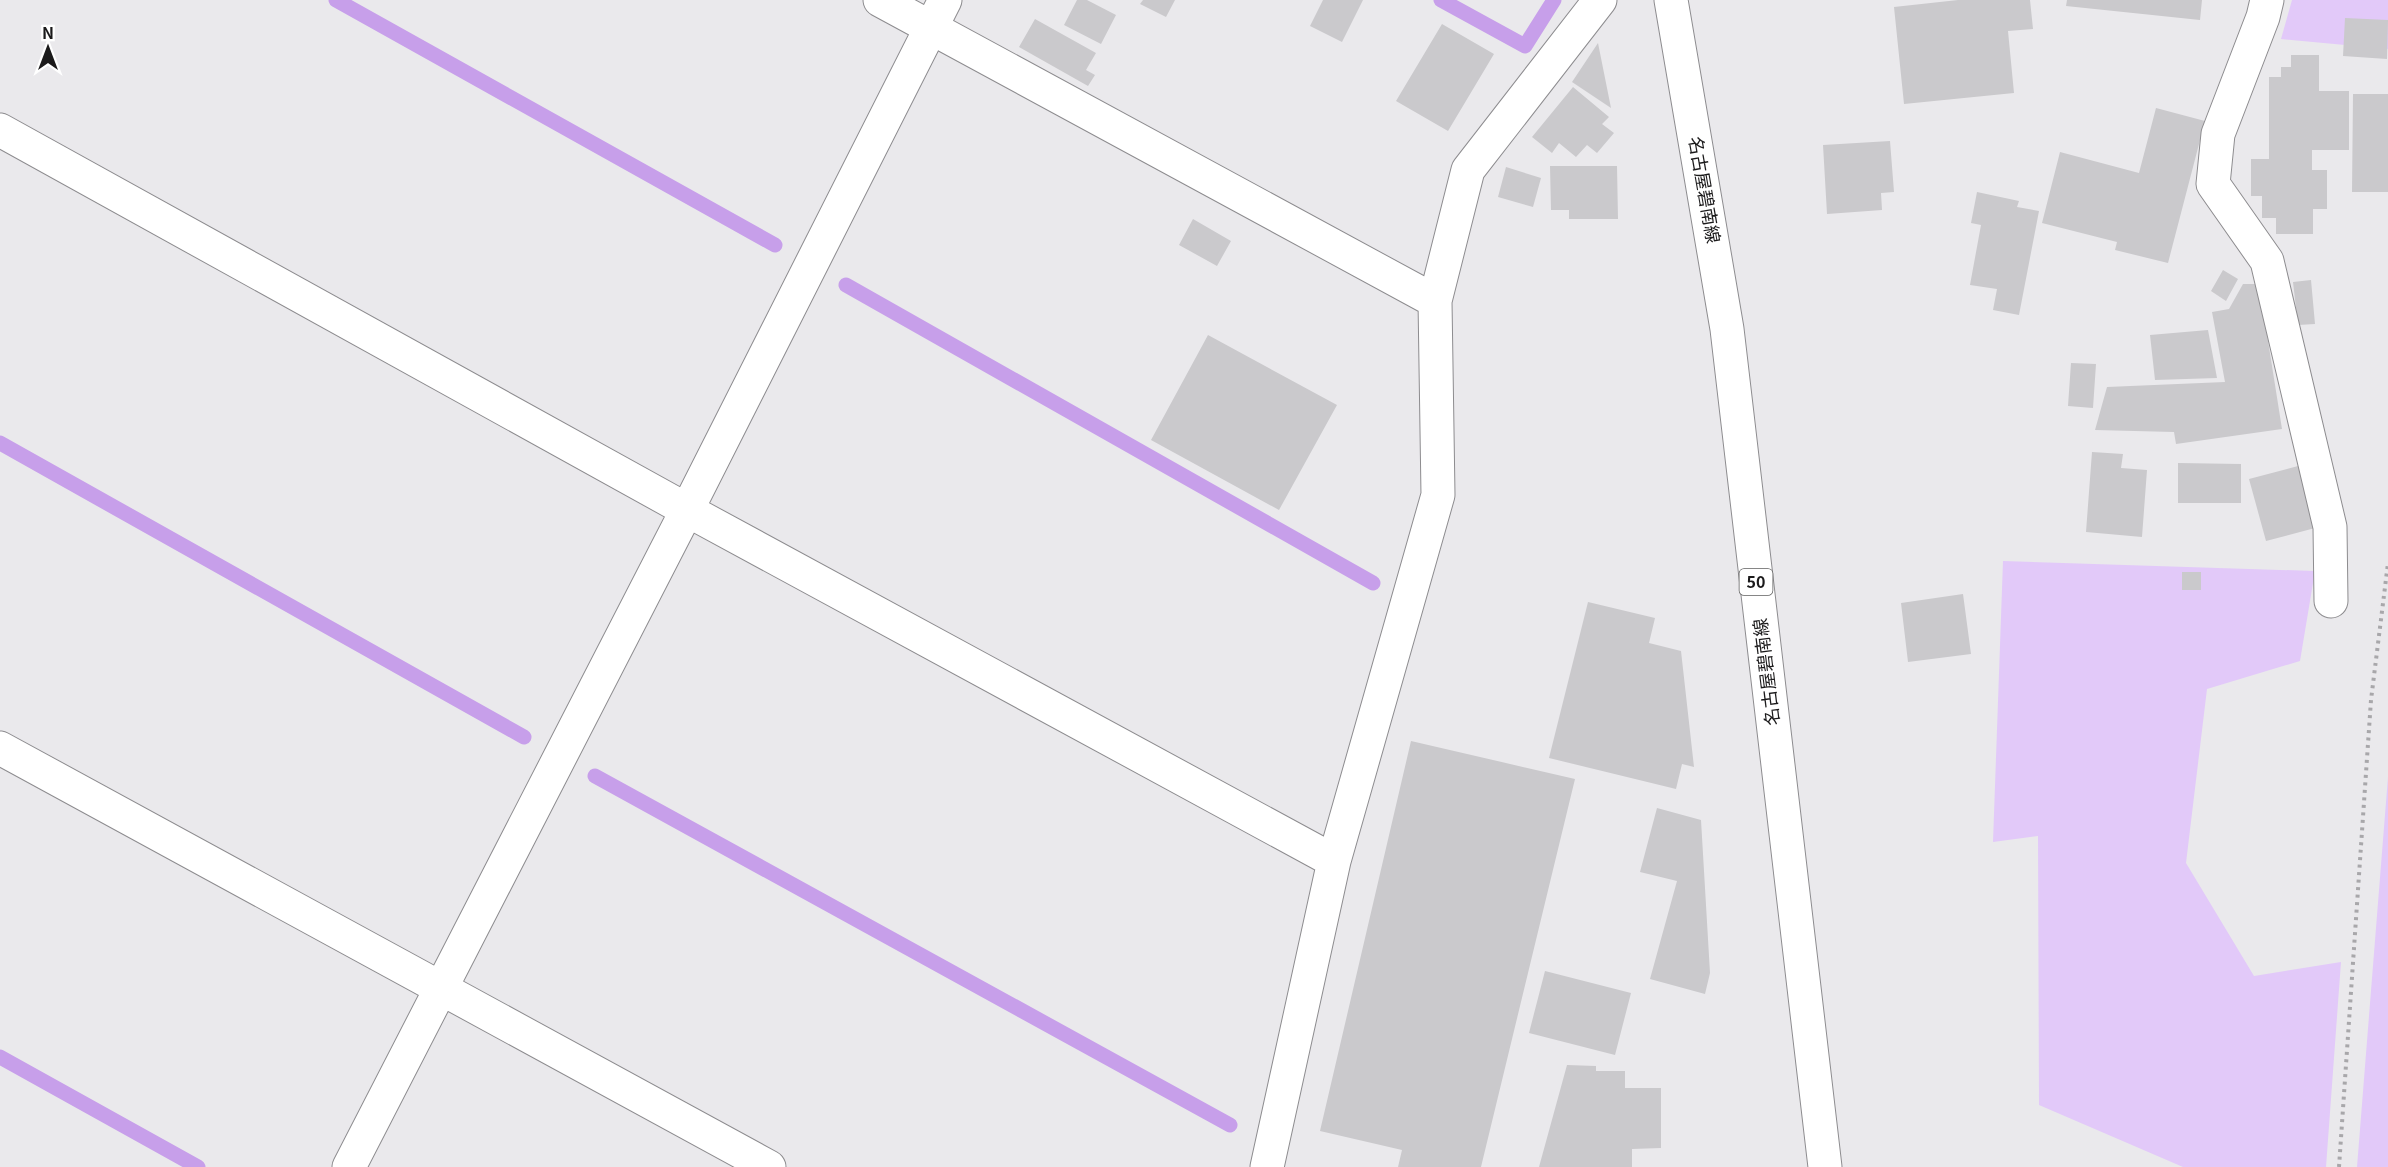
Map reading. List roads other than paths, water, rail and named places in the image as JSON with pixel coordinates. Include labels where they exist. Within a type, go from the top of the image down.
[{"type":"street","points":[[880,0],[1434,301]]},
{"type":"street","points":[[349,1167],[687,510],[945,0]]},
{"type":"street","points":[[1267,1167],[1334,861],[1438,495],[1434,301],[1468,170],[1600,0]]},
{"type":"street","name":"名古屋碧南線","points":[[1671,0],[1727,329],[1825,1167]]},
{"type":"street","points":[[2267,0],[2263,17],[2218,134],[2213,184],[2267,261],[2330,527],[2331,601]]},
{"type":"street","points":[[0,130],[687,510],[1334,861]]},
{"type":"street","points":[[0,748],[768,1167]]},
{"type":"waterway","points":[[336,0],[775,245]]},
{"type":"waterway","points":[[1441,0],[1525,46],[1554,0]]},
{"type":"waterway","points":[[846,285],[1373,583]]},
{"type":"waterway","points":[[0,443],[524,737]]},
{"type":"waterway","points":[[595,776],[1230,1125]]},
{"type":"waterway","points":[[0,1057],[198,1167]]}]
